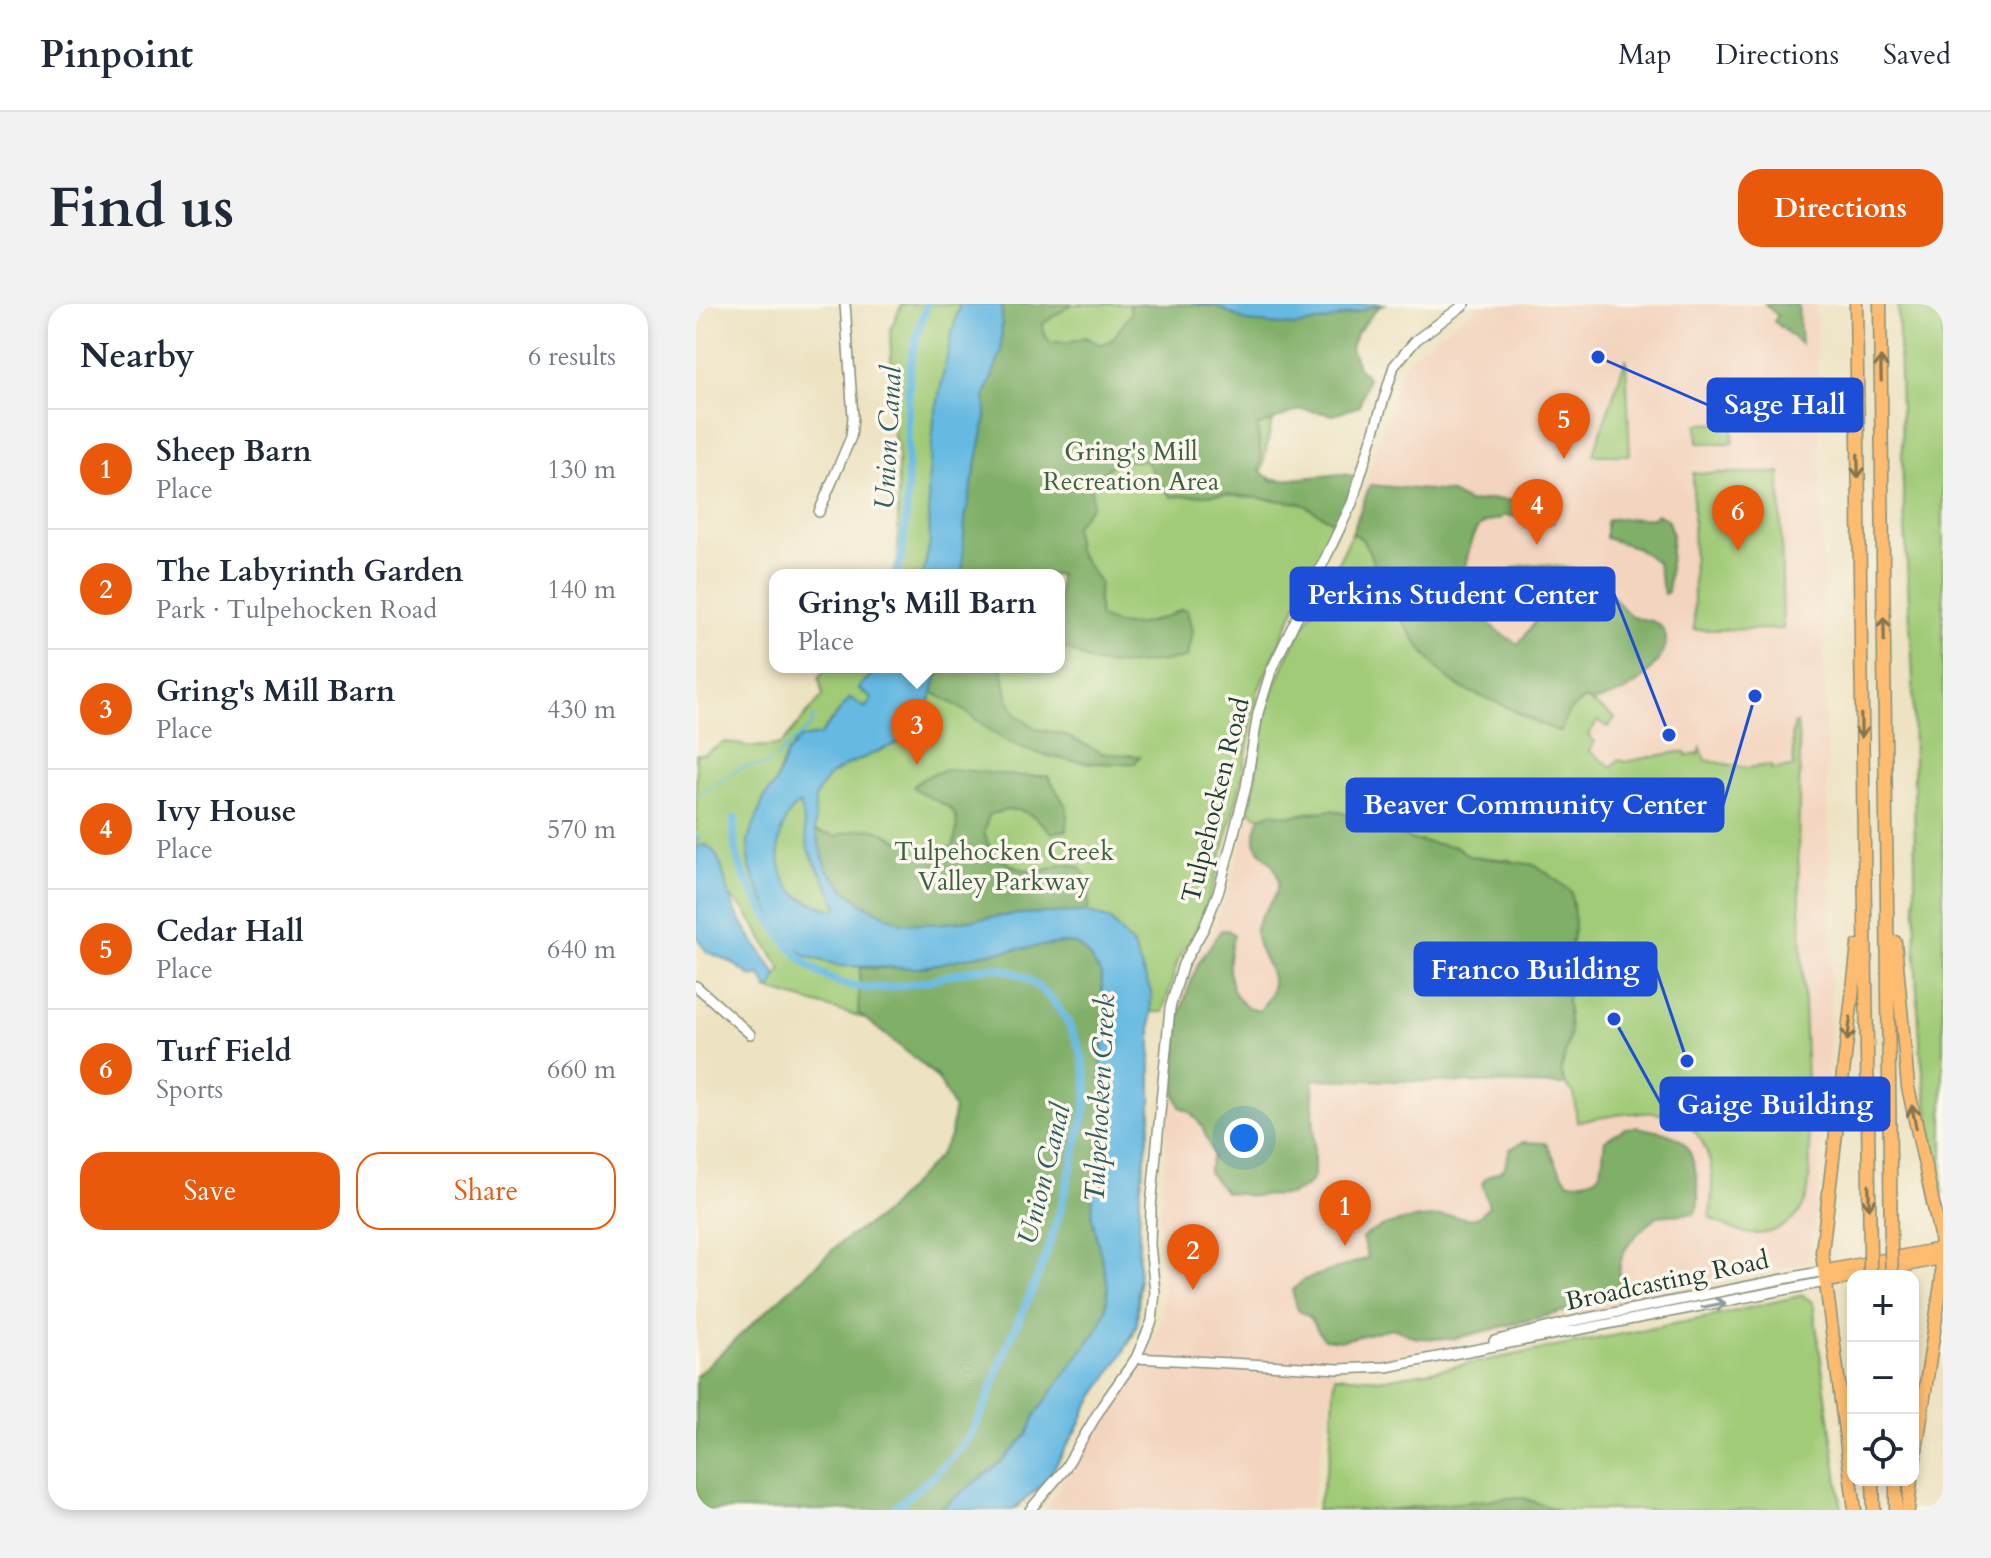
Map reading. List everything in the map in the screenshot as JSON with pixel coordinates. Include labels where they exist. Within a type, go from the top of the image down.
[{"type":"highway","points":[[1856,304],[1870,1270]]},
{"type":"highway","points":[[1880,304],[1892,1270]]},
{"type":"highway","points":[[1886,819],[1906,1063],[1915,1125],[1942,1253],[1942,1278],[1919,1430]]},
{"type":"highway","points":[[1855,1510],[1822,1252],[1854,992],[1863,867]]},
{"type":"highway","points":[[1929,1187],[1943,1211]]},
{"type":"highway","points":[[1873,1486],[1874,1510]]},
{"type":"highway","points":[[1896,1486],[1896,1510]]},
{"type":"highway","points":[[1908,1510],[1910,1486]]},
{"type":"main road","name":"Broadcasting Road","points":[[1824,1277],[1942,1253]]},
{"type":"main road","name":"Broadcasting Road","points":[[1878,1270],[1942,1253]]},
{"type":"main road","name":"Broadcasting Road","points":[[1824,1277],[1847,1276]]},
{"type":"street","points":[[819,512],[851,437],[853,417],[845,304]]},
{"type":"street","name":"Tulpehocken Road","points":[[1030,1510],[1064,1470],[1147,1337],[1154,1307],[1151,1207],[1172,996],[1183,964],[1204,928],[1219,890],[1246,787],[1263,693],[1276,658],[1352,503],[1394,366],[1416,340],[1465,304]]},
{"type":"street","points":[[696,986],[750,1034]]},
{"type":"street","name":"Broadcasting Road","points":[[1136,1358],[1339,1369],[1402,1364],[1578,1320],[1824,1277]]},
{"type":"shaded area","points":[[1481,304],[1816,304],[1831,954],[1827,1097],[1814,1224],[1806,1263],[1416,1353],[1377,1361],[1337,1362],[1310,1510],[1045,1510],[1150,1350],[1162,1318],[1160,1217],[1176,1010],[1195,957],[1213,932],[1231,885],[1274,688],[1347,544],[1401,371],[1411,356]]},
{"type":"green space","name":"Tulpehocken Creek Valley Parkway","points":[[902,304],[1385,304],[1366,315],[1271,424],[1261,476],[1352,493],[1258,691],[1240,787],[1213,887],[1198,926],[1178,960],[1163,1012],[1151,1012],[1151,1116],[1140,1191],[1139,1294],[1133,1336],[1086,1409],[1045,1482],[1013,1510],[723,1510],[949,1233],[964,1107],[884,1024],[766,989],[782,970],[744,909],[712,881],[696,891],[696,754],[704,754],[725,742],[753,747],[781,745],[823,695],[819,678],[823,673],[1065,673],[1065,569],[894,569],[898,560],[898,441],[894,440],[890,330]]},
{"type":"green space","points":[[1002,304],[1072,304],[1043,324],[1050,342],[1069,342],[1085,337],[1101,345],[1112,340],[1131,313],[1129,304],[1218,307],[1248,322],[1295,326],[1380,305],[1356,334],[1351,348],[1358,367],[1368,378],[1359,406],[1334,415],[1301,409],[1258,426],[1259,470],[1272,481],[1341,474],[1354,476],[1352,493],[1339,525],[1300,503],[1224,494],[1171,497],[1145,461],[1116,461],[1091,484],[1092,505],[1074,527],[1077,550],[1100,584],[1100,617],[1130,625],[1187,610],[1192,631],[1187,658],[1140,664],[1093,662],[1065,649],[1065,569],[962,569],[965,519],[986,416],[985,396],[1001,352]]},
{"type":"green space","points":[[1765,304],[1798,304],[1801,344],[1774,321],[1778,316]]},
{"type":"green space","points":[[1898,304],[1943,304],[1943,1195],[1939,1187],[1921,1056],[1916,975],[1913,679]]},
{"type":"green space","points":[[1626,358],[1630,455],[1593,455]]},
{"type":"green space","points":[[1733,423],[1733,443],[1698,443],[1697,424]]},
{"type":"green space","points":[[1693,473],[1780,473],[1783,629],[1694,630]]},
{"type":"green space","points":[[1370,485],[1449,492],[1470,503],[1493,499],[1533,502],[1551,511],[1555,516],[1553,523],[1505,515],[1477,529],[1469,550],[1465,584],[1470,599],[1481,615],[1518,644],[1536,621],[1506,595],[1502,582],[1506,573],[1529,565],[1575,569],[1601,582],[1629,614],[1661,627],[1666,644],[1657,663],[1627,690],[1593,702],[1586,699],[1576,705],[1567,716],[1561,732],[1458,685],[1435,665],[1405,625],[1364,543],[1352,533]]},
{"type":"green space","points":[[1657,514],[1668,520],[1672,534],[1668,592],[1664,594],[1657,562],[1635,547],[1606,538],[1606,521],[1652,518]]},
{"type":"green space","points":[[1352,533],[1361,538],[1368,548],[1389,597],[1431,661],[1538,725],[1566,717],[1569,709],[1586,699],[1615,718],[1608,727],[1598,721],[1588,735],[1595,742],[1589,751],[1612,767],[1619,759],[1624,762],[1678,752],[1685,752],[1687,756],[1699,754],[1701,748],[1705,760],[1746,768],[1771,765],[1771,769],[1794,767],[1792,731],[1797,723],[1800,756],[1798,850],[1810,1160],[1806,1199],[1790,1222],[1773,1231],[1754,1234],[1731,1229],[1710,1217],[1711,1167],[1703,1144],[1691,1128],[1676,1118],[1639,1113],[1577,1122],[1574,1093],[1566,1085],[1561,1072],[1570,1032],[1567,1000],[1571,987],[1569,957],[1575,924],[1571,891],[1511,860],[1469,856],[1457,847],[1411,840],[1384,825],[1316,811],[1291,816],[1272,813],[1260,817],[1249,811],[1266,717],[1275,686]]},
{"type":"green space","points":[[938,673],[1003,673],[1007,696],[1017,715],[1037,729],[1062,734],[1102,753],[1140,756],[1135,763],[1104,764],[1040,754],[997,735],[933,692]]},
{"type":"green space","points":[[953,769],[1048,776],[1067,808],[1067,830],[1052,833],[1030,815],[1009,810],[989,815],[985,831],[987,841],[1004,861],[1021,869],[1043,870],[1066,864],[1079,867],[1090,881],[1088,912],[1018,914],[939,924],[901,923],[864,905],[835,881],[827,869],[815,831],[835,836],[876,829],[917,846],[953,848],[956,832],[954,813],[913,787],[932,774]]},
{"type":"green space","points":[[1332,810],[1384,825],[1411,840],[1457,847],[1469,856],[1536,865],[1571,891],[1575,924],[1569,957],[1571,987],[1567,1000],[1570,1032],[1561,1072],[1566,1085],[1313,1079],[1314,1177],[1307,1186],[1289,1195],[1252,1196],[1225,1192],[1208,1172],[1213,1155],[1202,1126],[1190,1112],[1180,1107],[1175,1095],[1179,1016],[1198,964],[1221,930],[1228,930],[1234,935],[1229,970],[1234,991],[1248,1007],[1260,1011],[1271,992],[1272,981],[1258,944],[1256,929],[1274,898],[1278,878],[1275,869],[1257,846],[1255,839],[1260,817],[1272,813],[1291,816]]},
{"type":"green space","points":[[1062,943],[1076,944],[1085,951],[1101,974],[1105,1021],[1101,1076],[1106,1104],[1104,1150],[1093,1189],[1092,1217],[1108,1286],[1106,1311],[1098,1329],[1036,1414],[1027,1435],[1003,1461],[939,1510],[696,1510],[696,1376],[841,1242],[882,1215],[939,1156],[951,1135],[954,1109],[937,1076],[858,1013],[860,968],[919,968],[983,954]]},
{"type":"green space","points":[[1625,1128],[1662,1132],[1686,1146],[1694,1166],[1698,1202],[1695,1213],[1657,1216],[1637,1234],[1621,1260],[1620,1297],[1453,1339],[1417,1338],[1392,1328],[1340,1341],[1324,1339],[1309,1317],[1298,1310],[1292,1291],[1303,1280],[1368,1258],[1362,1238],[1371,1232],[1392,1223],[1415,1219],[1481,1215],[1489,1206],[1482,1183],[1504,1169],[1510,1149],[1523,1142],[1545,1143],[1569,1182],[1590,1180],[1601,1168],[1605,1140]]},
{"type":"green space","points":[[1803,1295],[1813,1303],[1842,1510],[1558,1510],[1520,1497],[1385,1510],[1317,1510],[1330,1454],[1335,1376],[1385,1379],[1426,1372],[1715,1316]]},
{"type":"green space","points":[[1520,1497],[1557,1510],[1385,1510]]},
{"type":"water","points":[[960,304],[1002,304],[1001,352],[985,396],[986,416],[965,519],[962,569],[924,569],[930,542],[928,485],[934,420]]},
{"type":"water","points":[[1190,304],[1382,304],[1329,320],[1295,326],[1248,322],[1218,307]]},
{"type":"water","points":[[873,673],[938,673],[928,708],[907,739],[829,776],[815,798],[815,831],[827,869],[849,894],[901,923],[939,924],[1018,914],[1088,912],[1110,920],[1133,946],[1151,992],[1151,1116],[1140,1191],[1137,1324],[1122,1355],[1086,1409],[1045,1482],[1013,1510],[939,1510],[1003,1461],[1027,1435],[1036,1414],[1098,1329],[1106,1311],[1108,1286],[1092,1217],[1093,1189],[1104,1150],[1106,1104],[1101,1076],[1105,1021],[1101,974],[1085,951],[1076,944],[1062,943],[983,954],[919,968],[839,966],[807,956],[794,947],[775,922],[755,881],[749,866],[748,840],[765,796],[775,784],[786,755],[800,738],[820,735],[850,698],[865,708],[872,699],[858,688]],"holes":[[[798,804],[801,806],[808,849],[838,906],[835,910],[798,895],[782,872],[779,860],[781,835],[784,823]]]},
{"type":"water","points":[[706,845],[720,862],[735,910],[777,975],[772,988],[768,988],[760,975],[752,977],[731,962],[707,952],[696,936],[696,847]]},
{"type":"waterway","name":"Union Canal","points":[[898,569],[907,499],[910,370],[927,304]]},
{"type":"waterway","points":[[696,797],[742,767],[765,765],[773,760],[811,726],[813,716]]},
{"type":"waterway","name":"Union Canal","points":[[735,818],[737,857],[752,890],[784,939],[802,960],[821,974],[842,983],[888,987],[977,969],[997,968],[1017,973],[1040,988],[1061,1012],[1076,1040],[1085,1070],[1085,1109],[1058,1216],[1035,1284],[982,1413],[967,1439],[950,1459],[892,1510]]},
{"type":"waterway","points":[[696,833],[701,847]]},
{"type":"place","name":"Sage Hall","points":[[1598,357]]},
{"type":"place","name":"Cedar Hall","points":[[1564,459]]},
{"type":"place","name":"Ivy House","points":[[1537,545]]},
{"type":"place","name":"Turf Field","points":[[1738,551]]},
{"type":"place","name":"Beaver Community Center","points":[[1755,696]]},
{"type":"place","name":"Perkins Student Center","points":[[1669,735]]},
{"type":"place","name":"Gring's Mill Barn","points":[[917,765]]},
{"type":"place","name":"Gaige Building","points":[[1614,1019]]},
{"type":"place","name":"Franco Building","points":[[1687,1061]]},
{"type":"place","name":"Sheep Barn","points":[[1345,1246]]},
{"type":"place","name":"The Labyrinth Garden","points":[[1193,1290]]},
{"type":"park label","name":"Gring's Mill Recreation Area","points":[[1131,466]]},
{"type":"water label","name":"Tulpehocken Creek","points":[[1099,1098]]}]
